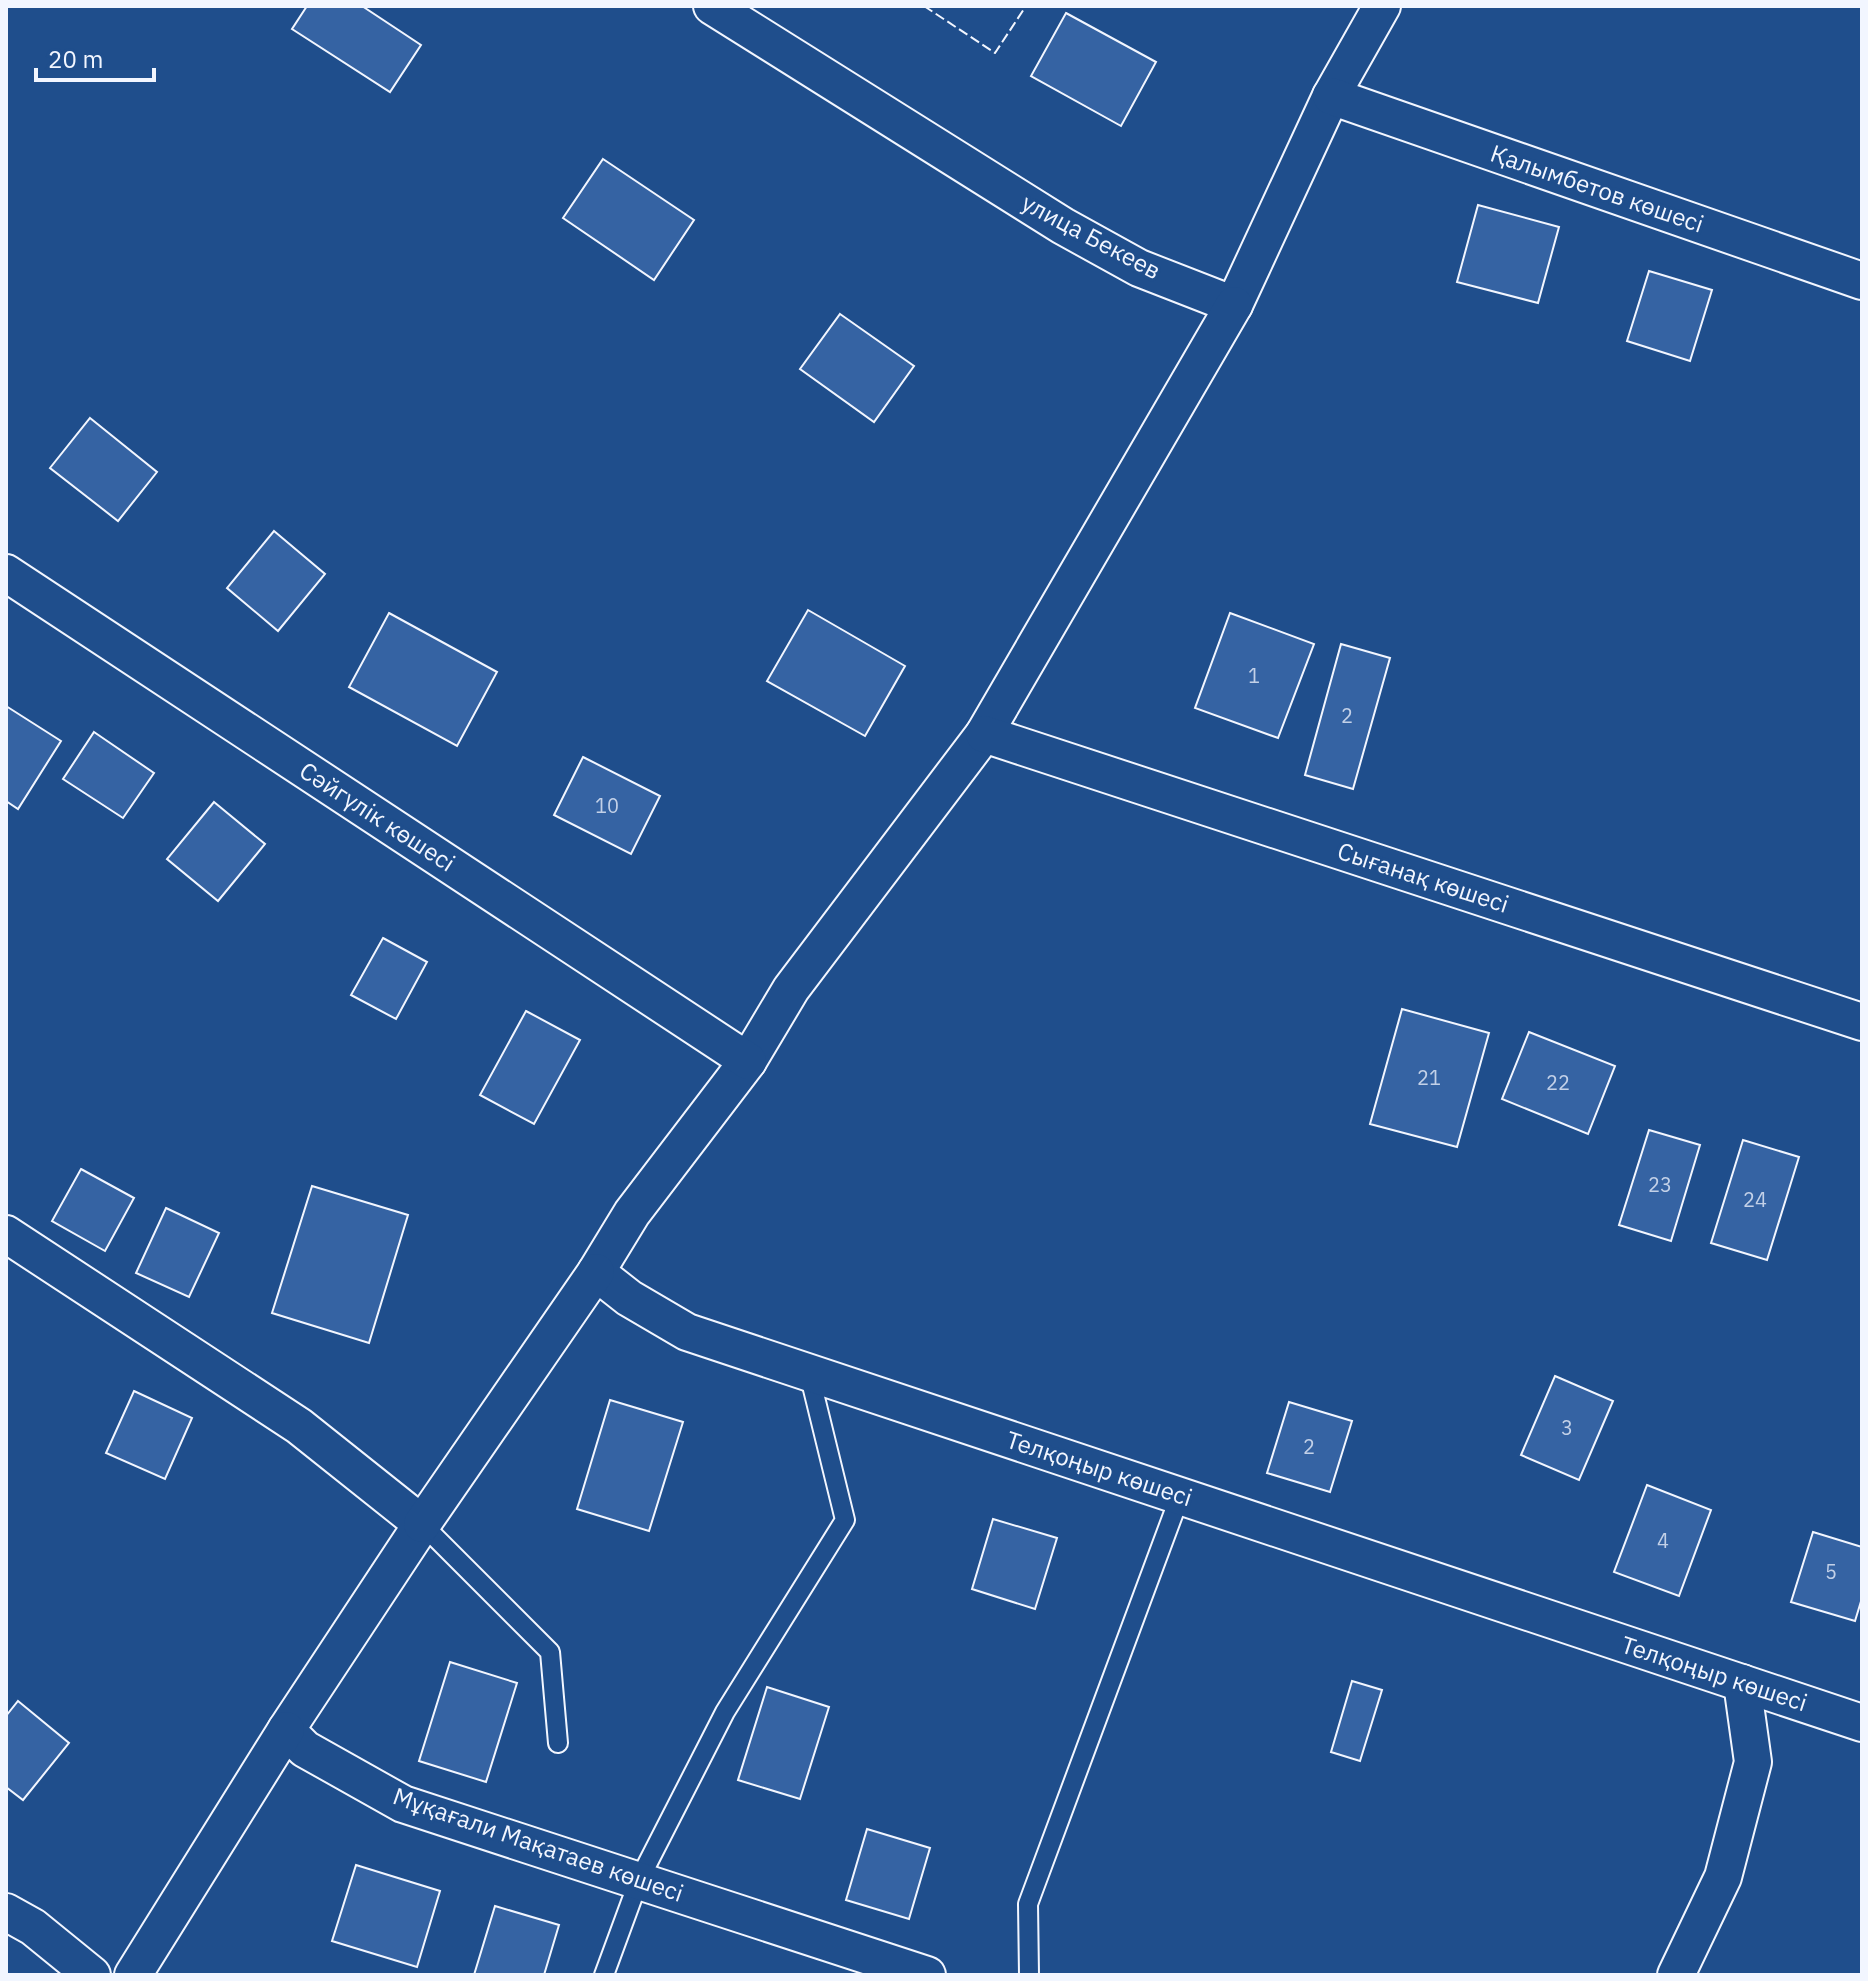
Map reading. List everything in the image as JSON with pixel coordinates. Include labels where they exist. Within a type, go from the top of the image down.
[{"type":"street","name":"улица Бекеев","points":[[712,6],[1063,226],[1139,268],[1234,305]]},
{"type":"street","points":[[133,1975],[286,1730],[422,1524],[596,1272],[632,1213],[748,1061],[791,989],[984,734],[1234,305],[1331,96],[1382,6]]},
{"type":"street","name":"Қалымбетов көшесі","points":[[1331,96],[1862,281]]},
{"type":"street","name":"Сәйгүлік көшесі","points":[[6,573],[748,1061]]},
{"type":"street","name":"Сығанақ көшесі","points":[[984,734],[1862,1022]]},
{"type":"street","points":[[6,1234],[299,1426],[422,1524]]},
{"type":"street","name":"Телқоңыр көшесі","points":[[596,1272],[629,1298],[687,1332],[1862,1723]]},
{"type":"street","points":[[1676,1975],[1723,1877],[1753,1762],[1742,1683]]},
{"type":"street","name":"Мұқағали Мақатаев көшесі","points":[[286,1730],[305,1749],[403,1804],[927,1975]]},
{"type":"street","points":[[6,1912],[33,1927],[92,1975]]},
{"type":"lane","points":[[604,1975],[639,1880],[725,1712],[845,1520],[809,1373]]},
{"type":"lane","points":[[1029,1975],[1028,1904],[1180,1496]]},
{"type":"lane","points":[[422,1524],[550,1652],[558,1743]]},
{"type":"building","points":[[307,6],[362,6],[421,45],[390,92],[292,29]]},
{"type":"building","points":[[1066,13],[1156,62],[1121,126],[1031,76]]},
{"type":"building","points":[[603,159],[694,220],[654,280],[563,218]]},
{"type":"building","points":[[1478,205],[1559,227],[1538,303],[1457,282]]},
{"type":"building","points":[[1649,271],[1712,290],[1690,361],[1627,341]]},
{"type":"building","points":[[840,314],[914,366],[874,422],[800,369]]},
{"type":"building","points":[[90,418],[157,472],[118,521],[50,468]]},
{"type":"building","points":[[274,531],[325,574],[278,631],[227,588]]},
{"type":"building","points":[[808,610],[905,666],[865,736],[767,681]]},
{"type":"building","points":[[389,613],[497,672],[457,746],[349,687]]},
{"type":"building","points":[[1230,613],[1314,644],[1278,738],[1195,708]]},
{"type":"building","points":[[1341,644],[1390,658],[1353,789],[1305,775]]},
{"type":"building","points":[[6,706],[61,741],[18,809],[6,801]]},
{"type":"building","points":[[94,732],[154,773],[123,818],[63,779]]},
{"type":"building","points":[[583,757],[660,796],[631,854],[554,815]]},
{"type":"building","points":[[214,802],[265,844],[218,901],[167,859]]},
{"type":"building","points":[[383,938],[427,962],[396,1019],[351,995]]},
{"type":"building","points":[[1402,1009],[1489,1033],[1457,1147],[1370,1124]]},
{"type":"building","points":[[526,1011],[580,1040],[534,1124],[480,1095]]},
{"type":"building","points":[[1529,1032],[1615,1066],[1588,1134],[1502,1099]]},
{"type":"building","points":[[1649,1130],[1700,1145],[1671,1241],[1619,1225]]},
{"type":"building","points":[[1743,1140],[1799,1157],[1767,1260],[1711,1243]]},
{"type":"building","points":[[81,1169],[134,1198],[105,1251],[52,1221]]},
{"type":"building","points":[[312,1186],[408,1215],[369,1343],[272,1313]]},
{"type":"building","points":[[166,1208],[219,1233],[189,1297],[136,1273]]},
{"type":"building","points":[[1555,1376],[1613,1401],[1579,1480],[1521,1455]]},
{"type":"building","points":[[134,1391],[192,1418],[165,1479],[106,1453]]},
{"type":"building","points":[[610,1400],[683,1422],[649,1531],[577,1509]]},
{"type":"building","points":[[1289,1402],[1352,1421],[1330,1492],[1267,1473]]},
{"type":"building","points":[[1647,1485],[1711,1510],[1679,1596],[1614,1572]]},
{"type":"building","points":[[993,1519],[1057,1538],[1035,1609],[972,1589]]},
{"type":"building","points":[[1813,1532],[1862,1547],[1862,1598],[1855,1621],[1791,1602]]},
{"type":"building","points":[[450,1662],[517,1683],[486,1782],[419,1761]]},
{"type":"building","points":[[1352,1681],[1382,1690],[1360,1761],[1331,1752]]},
{"type":"building","points":[[767,1687],[829,1707],[800,1799],[738,1780]]},
{"type":"building","points":[[18,1701],[69,1743],[23,1800],[6,1787],[6,1716]]},
{"type":"building","points":[[867,1829],[930,1848],[909,1919],[846,1900]]},
{"type":"building","points":[[356,1865],[440,1891],[417,1967],[332,1941]]},
{"type":"building","points":[[495,1906],[559,1925],[544,1975],[474,1975]]},
{"type":"fence","points":[[924,6],[995,53],[1026,6]]}]
